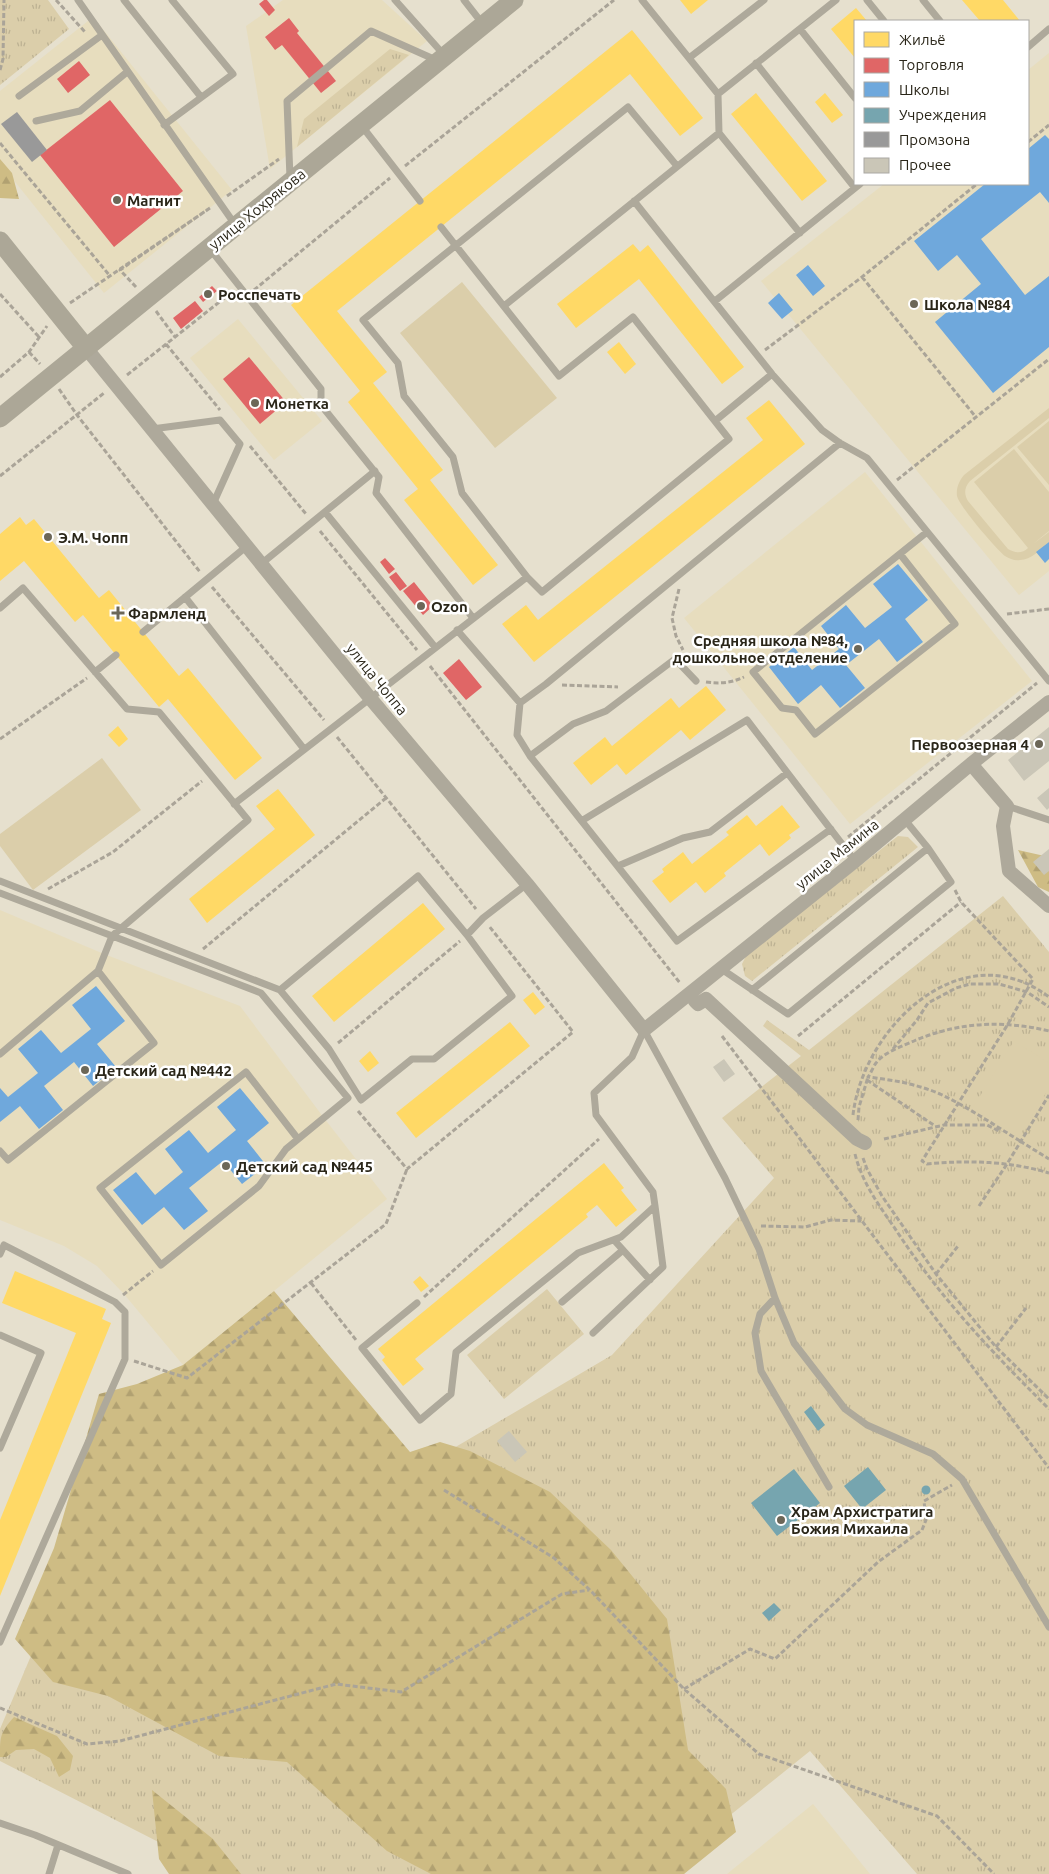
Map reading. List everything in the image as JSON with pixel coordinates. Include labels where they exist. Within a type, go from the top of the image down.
[{"type":"main road","name":"улица Хохрякова","points":[[0,418],[514,0]]},
{"type":"main road","points":[[0,241],[86,348]]},
{"type":"street","name":"улица Чоппа","points":[[86,348],[370,698],[527,884],[644,1030]]},
{"type":"street","name":"улица Мамина","points":[[644,1030],[1049,702]]},
{"type":"street","points":[[971,764],[1007,806],[1003,826],[1009,871],[1049,906]]},
{"type":"street","points":[[695,1001],[698,1004],[706,999],[858,1138]]},
{"type":"lane","points":[[78,0],[236,226]]},
{"type":"lane","points":[[124,0],[201,97]]},
{"type":"lane","points":[[164,125],[233,74],[172,0]]},
{"type":"lane","points":[[395,0],[442,59]]},
{"type":"lane","points":[[464,0],[483,25]]},
{"type":"lane","points":[[642,0],[718,94],[719,133],[800,232]]},
{"type":"lane","points":[[689,58],[764,0]]},
{"type":"lane","points":[[718,94],[836,0]]},
{"type":"lane","points":[[867,0],[883,20]]},
{"type":"lane","points":[[923,0],[939,20]]},
{"type":"lane","points":[[800,29],[854,97]]},
{"type":"lane","points":[[1029,46],[1049,29]]},
{"type":"lane","points":[[290,182],[287,101],[371,31],[442,59]]},
{"type":"lane","points":[[19,96],[102,35]]},
{"type":"lane","points":[[756,63],[854,181]]},
{"type":"lane","points":[[36,121],[80,111],[127,72]]},
{"type":"lane","points":[[441,227],[456,245],[559,376],[633,317],[729,439],[542,592],[527,577],[462,494],[453,457],[404,396],[398,363],[363,320],[456,245],[628,108],[677,166]]},
{"type":"lane","points":[[360,125],[420,201]]},
{"type":"lane","points":[[504,306],[719,133]]},
{"type":"lane","points":[[715,301],[858,186]]},
{"type":"lane","points":[[634,201],[772,374],[822,430],[840,443],[867,458],[1047,678]]},
{"type":"lane","points":[[210,248],[321,389],[321,405],[380,476],[376,493],[473,618]]},
{"type":"lane","points":[[715,421],[772,374]]},
{"type":"lane","points":[[152,429],[220,420],[240,444],[213,504]]},
{"type":"lane","points":[[520,703],[546,684],[840,443]]},
{"type":"lane","points":[[262,564],[375,471]]},
{"type":"lane","points":[[325,512],[435,647]]},
{"type":"lane","points":[[900,554],[955,624],[816,734],[796,710],[782,708],[753,672],[927,532]]},
{"type":"lane","points":[[143,632],[247,546]]},
{"type":"lane","points":[[234,804],[527,577]]},
{"type":"lane","points":[[0,608],[23,588],[127,709],[159,712],[248,820],[120,928],[112,936],[98,971],[0,1054]]},
{"type":"lane","points":[[185,597],[304,749]]},
{"type":"lane","points":[[457,630],[520,703],[517,735],[530,756],[583,820],[677,941],[831,829]]},
{"type":"lane","points":[[95,672],[116,655]]},
{"type":"lane","points":[[530,756],[573,724],[606,711],[675,659],[696,681]]},
{"type":"lane","points":[[583,820],[747,720],[855,861]]},
{"type":"lane","points":[[618,866],[683,838],[710,832],[787,773]]},
{"type":"lane","points":[[1007,806],[1049,820]]},
{"type":"lane","points":[[720,968],[788,1014],[950,882],[928,848],[905,820]]},
{"type":"lane","points":[[752,990],[928,848]]},
{"type":"lane","points":[[0,881],[280,990],[329,1049],[361,1100],[412,1059],[434,1059],[512,996],[467,935],[418,876],[280,990]]},
{"type":"lane","points":[[467,935],[483,918],[527,884]]},
{"type":"lane","points":[[0,893],[260,993],[348,1098],[286,1149],[259,1186],[161,1265],[100,1188],[246,1072],[298,1139]]},
{"type":"lane","points":[[0,1151],[8,1160],[154,1043],[98,971]]},
{"type":"lane","points":[[593,1333],[663,1268],[653,1192],[596,1115],[594,1092],[632,1057],[644,1030]]},
{"type":"lane","points":[[644,1030],[748,1226],[759,1249],[775,1298],[794,1343],[845,1409],[867,1425],[933,1454],[962,1479],[1049,1627]]},
{"type":"lane","points":[[417,1303],[362,1348],[420,1420],[451,1394],[456,1352],[578,1253],[621,1237],[655,1206]]},
{"type":"lane","points":[[614,1240],[650,1280]]},
{"type":"lane","points":[[0,1254],[4,1245],[115,1302],[125,1312],[125,1358],[0,1642]]},
{"type":"lane","points":[[562,1302],[623,1250]]},
{"type":"lane","points":[[775,1298],[760,1314],[755,1333],[761,1371],[829,1486]]},
{"type":"lane","points":[[0,1334],[41,1353],[0,1448]]},
{"type":"lane","points":[[0,1823],[128,1874]]},
{"type":"lane","points":[[49,1874],[58,1845]]},
{"type":"path","points":[[0,70],[3,59],[4,0]]},
{"type":"path","points":[[56,0],[93,42]]},
{"type":"path","points":[[0,476],[237,287],[247,295],[397,172],[614,0]]},
{"type":"path","points":[[1029,141],[1049,125]]},
{"type":"path","points":[[0,143],[110,276]]},
{"type":"path","points":[[120,270],[289,151]]},
{"type":"path","points":[[758,356],[862,277],[976,185]]},
{"type":"path","points":[[0,376],[30,352],[56,312],[219,202]]},
{"type":"path","points":[[862,277],[975,416]]},
{"type":"path","points":[[0,294],[40,337]]},
{"type":"path","points":[[30,352],[206,580],[331,728],[573,1032],[406,1169],[386,1224],[187,1378],[125,1358]]},
{"type":"path","points":[[890,486],[975,416],[1049,359]]},
{"type":"path","points":[[680,575],[679,594],[672,618],[676,636],[685,655]]},
{"type":"path","points":[[996,615],[1049,609]]},
{"type":"path","points":[[0,739],[95,672]]},
{"type":"path","points":[[696,681],[722,684],[735,681],[753,672]]},
{"type":"path","points":[[841,842],[1047,678]]},
{"type":"path","points":[[546,684],[638,688]]},
{"type":"path","points":[[36,895],[113,852],[210,775]]},
{"type":"path","points":[[193,957],[386,798]]},
{"type":"path","points":[[950,882],[961,902],[1033,979],[1008,1024],[922,1161],[927,1164],[981,1161],[1029,1167],[1049,1173]]},
{"type":"path","points":[[798,1036],[961,902]]},
{"type":"path","points":[[329,1049],[467,935]]},
{"type":"path","points":[[1049,997],[1030,986],[1004,977],[978,976],[948,983],[921,999],[892,1026],[869,1060],[859,1085],[853,1114],[867,1169],[882,1196],[936,1274],[996,1347],[1049,1398]]},
{"type":"path","points":[[1049,1007],[1027,992],[998,984],[970,984],[956,988],[928,1003],[906,1035],[890,1052],[876,1062],[859,1107],[858,1138],[855,1155],[861,1174],[876,1200],[928,1277],[973,1332],[1049,1409]]},
{"type":"path","points":[[890,1052],[936,1032],[957,1027],[1008,1024],[1049,1031]]},
{"type":"path","points":[[721,1035],[1049,1468]]},
{"type":"path","points":[[868,1079],[904,1082],[938,1093],[1049,1159]]},
{"type":"path","points":[[868,1079],[935,1127]]},
{"type":"path","points":[[979,1206],[1049,1095]]},
{"type":"path","points":[[348,1098],[406,1169]]},
{"type":"path","points":[[884,1139],[944,1125],[987,1125],[1020,1141]]},
{"type":"path","points":[[417,1303],[607,1132]]},
{"type":"path","points":[[748,1226],[805,1227],[831,1220],[862,1221]]},
{"type":"path","points":[[936,1274],[958,1246]]},
{"type":"path","points":[[124,1294],[161,1265]]},
{"type":"path","points":[[311,1283],[362,1348]]},
{"type":"path","points":[[996,1347],[1026,1308]]},
{"type":"path","points":[[684,1689],[750,1649],[775,1659],[878,1562],[922,1530],[926,1520],[924,1501],[962,1479]]},
{"type":"path","points":[[444,1490],[554,1558],[590,1590],[684,1689],[759,1754],[937,1816],[994,1874]]},
{"type":"path","points":[[0,1708],[87,1744],[120,1741],[336,1684],[401,1692],[562,1594],[590,1590]]},
{"type":"shaded area","points":[[283,0],[382,0],[427,41],[270,169],[246,26]]},
{"type":"shaded area","points":[[93,17],[232,190],[104,293],[0,163],[0,91]]},
{"type":"shaded area","name":"Школа №84","points":[[1049,53],[1049,571],[1019,595],[761,281],[883,185],[1029,185],[1029,69]]},
{"type":"shaded area","points":[[238,319],[322,421],[274,460],[190,358]]},
{"type":"shaded area","name":"Средняя школа №84, дошкольное отделение","points":[[865,472],[1032,681],[850,824],[684,618]]},
{"type":"shaded area","points":[[0,910],[104,954],[240,1006],[387,1199],[183,1365],[124,1294],[97,1266],[64,1246],[0,1220]]},
{"type":"shaded area","points":[[813,1804],[870,1874],[727,1874]]},
{"type":"green space","points":[[0,0],[48,0],[69,29],[0,85]]},
{"type":"green space","points":[[390,49],[409,55],[297,147],[304,119]]},
{"type":"green space","points":[[0,159],[12,173],[19,199],[0,198]]},
{"type":"green space","points":[[462,282],[557,398],[495,448],[400,333]]},
{"type":"green space","points":[[1049,408],[1049,418],[970,481],[965,493],[968,501],[1008,549],[1018,552],[1028,548],[974,482],[1014,449],[1049,492],[1049,531],[1033,544],[1049,532],[1049,542],[1036,554],[1024,560],[1014,560],[1005,556],[971,518],[959,501],[957,487],[964,475]]},
{"type":"green space","points":[[1049,421],[1049,485],[1017,447]]},
{"type":"green space","points":[[102,758],[141,810],[33,890],[0,846],[0,834]]},
{"type":"green space","points":[[898,836],[908,837],[918,847],[752,981],[745,976],[742,964],[747,954]]},
{"type":"green space","points":[[1018,850],[1049,857],[1049,892],[1038,887]]},
{"type":"green space","points":[[1003,896],[1049,952],[1049,1874],[917,1874],[810,1751],[657,1874],[190,1874],[178,1852],[0,1761],[0,1729],[124,1436],[413,1472],[612,1355],[774,1178],[722,1118],[801,1056],[763,1026],[767,1020],[809,1050]]},
{"type":"green space","points":[[1014,1041],[1049,1063],[1049,1088],[1018,1138],[972,1109]]},
{"type":"green space","points":[[547,1289],[584,1334],[504,1399],[467,1355]]},
{"type":"green space","points":[[274,1291],[410,1452],[440,1442],[470,1451],[550,1492],[611,1550],[667,1619],[688,1750],[726,1789],[736,1832],[684,1874],[431,1874],[387,1851],[287,1762],[219,1756],[108,1696],[53,1682],[15,1639],[54,1548],[99,1394],[137,1384],[183,1365]]},
{"type":"green space","points":[[14,1717],[57,1736],[73,1756],[70,1770],[59,1777],[50,1758],[34,1749],[16,1750],[6,1757],[0,1757],[2,1735]]},
{"type":"green space","points":[[152,1790],[213,1839],[241,1874],[169,1874],[159,1859]]},
{"type":"building: Жильё","points":[[680,0],[708,0],[691,14]]},
{"type":"building: Жильё","points":[[962,0],[1003,0],[1019,20],[979,20]]},
{"type":"building: Жильё","points":[[856,8],[866,20],[854,20],[854,57],[831,29]]},
{"type":"building: Жильё","points":[[632,30],[703,118],[680,136],[630,74],[337,311],[387,372],[373,383],[443,470],[430,480],[498,565],[473,585],[404,500],[418,489],[348,402],[360,391],[291,305]]},
{"type":"building: Жильё","points":[[756,93],[827,181],[802,201],[731,114]]},
{"type":"building: Жильё","points":[[825,93],[843,115],[832,123],[815,102]]},
{"type":"building: Жильё","points":[[633,244],[640,252],[648,245],[744,367],[722,384],[639,279],[576,328],[557,304]]},
{"type":"building: Жильё","points":[[619,342],[636,364],[625,374],[607,352]]},
{"type":"building: Жильё","points":[[769,400],[805,444],[534,662],[502,624],[526,605],[538,620],[763,440],[746,418]]},
{"type":"building: Жильё","points":[[20,517],[26,525],[34,519],[99,598],[109,590],[179,676],[188,668],[262,758],[235,780],[168,699],[159,707],[83,615],[75,622],[24,561],[0,581],[0,534]]},
{"type":"building: Жильё","points":[[706,686],[726,710],[690,740],[681,730],[626,775],[617,764],[591,785],[573,763],[605,737],[612,746],[671,698],[679,708]]},
{"type":"building: Жильё","points":[[118,726],[128,739],[119,747],[108,735]]},
{"type":"building: Жильё","points":[[278,789],[315,835],[207,923],[189,899],[275,829],[256,806]]},
{"type":"building: Жильё","points":[[782,805],[800,827],[789,835],[791,838],[769,856],[760,844],[724,873],[726,876],[705,893],[696,882],[670,903],[652,881],[664,872],[662,869],[683,852],[692,864],[729,835],[726,832],[747,815],[756,826]]},
{"type":"building: Жильё","points":[[423,903],[445,929],[334,1022],[312,996]]},
{"type":"building: Жильё","points":[[533,992],[545,1007],[535,1015],[523,1000]]},
{"type":"building: Жильё","points":[[510,1022],[530,1046],[416,1138],[396,1113]]},
{"type":"building: Жильё","points":[[370,1051],[379,1063],[368,1072],[359,1061]]},
{"type":"building: Жильё","points":[[604,1163],[624,1188],[621,1190],[637,1210],[616,1227],[597,1205],[586,1214],[588,1217],[415,1359],[424,1369],[403,1386],[382,1360],[385,1357],[378,1349]]},
{"type":"building: Жильё","points":[[15,1271],[106,1309],[102,1319],[111,1323],[0,1596],[0,1520],[76,1333],[2,1303]]},
{"type":"building: Жильё","points":[[420,1276],[429,1286],[421,1292],[413,1282]]},
{"type":"building: Торговля","points":[[267,0],[275,10],[269,16],[259,4]]},
{"type":"building: Торговля","points":[[289,18],[299,31],[297,33],[336,81],[321,93],[282,45],[275,50],[265,37]]},
{"type":"building: Торговля","points":[[79,61],[90,75],[68,93],[57,79]]},
{"type":"building: Торговля","points":[[110,100],[183,191],[114,247],[40,155]]},
{"type":"building: Торговля","points":[[212,286],[217,291],[203,302],[199,297]]},
{"type":"building: Торговля","points":[[195,301],[203,311],[181,329],[173,318]]},
{"type":"building: Торговля","points":[[249,357],[286,402],[260,424],[223,379]]},
{"type":"building: Торговля","points":[[385,558],[395,569],[389,574],[380,562]]},
{"type":"building: Торговля","points":[[396,572],[407,586],[400,591],[389,577]]},
{"type":"building: Торговля","points":[[414,582],[433,606],[423,615],[403,591]]},
{"type":"building: Торговля","points":[[459,659],[482,687],[466,700],[443,673]]},
{"type":"building: Школы","points":[[1045,135],[1049,139],[1049,203],[1040,192],[981,239],[1025,295],[1049,276],[1049,347],[993,393],[935,322],[981,284],[957,255],[938,271],[914,241],[984,185],[1029,185],[1029,148]]},
{"type":"building: Школы","points":[[808,265],[825,286],[813,296],[796,275]]},
{"type":"building: Школы","points":[[779,293],[793,310],[782,319],[768,303]]},
{"type":"building: Школы","points":[[1049,542],[1049,559],[1045,563],[1036,552]]},
{"type":"building: Школы","points":[[898,564],[928,600],[905,619],[923,642],[897,662],[879,639],[846,665],[865,688],[840,708],[821,685],[798,704],[769,667],[794,647],[812,670],[839,649],[821,626],[846,605],[865,628],[892,607],[873,584]]},
{"type":"building: Школы","points":[[96,986],[125,1021],[97,1044],[116,1067],[93,1086],[74,1062],[44,1086],[63,1110],[39,1129],[20,1106],[0,1122],[0,1088],[8,1097],[38,1073],[18,1049],[41,1030],[61,1053],[91,1029],[72,1005]]},
{"type":"building: Школы","points":[[240,1088],[269,1123],[247,1141],[266,1165],[242,1184],[223,1161],[189,1188],[208,1211],[184,1230],[164,1207],[142,1225],[113,1190],[136,1172],[155,1195],[183,1172],[165,1149],[189,1130],[208,1153],[236,1130],[217,1107]]},
{"type":"building: Учреждения","points":[[811,1406],[825,1425],[818,1431],[804,1412]]},
{"type":"building: Учреждения","points":[[868,1467],[886,1490],[862,1509],[844,1486]]},
{"type":"building: Учреждения","name":"Храм Архистратига Божия Михаила","points":[[794,1469],[820,1503],[777,1536],[751,1503]]},
{"type":"building: Учреждения","points":[[926,1485],[931,1490],[926,1495],[921,1490]]},
{"type":"building: Учреждения","points":[[774,1603],[781,1610],[769,1621],[762,1613]]},
{"type":"building: Промзона","points":[[17,112],[47,150],[32,162],[1,124]]},
{"type":"building: Прочее","name":"Первоозерная 4","points":[[1049,727],[1049,761],[1024,781],[1008,760]]},
{"type":"building: Прочее","points":[[1049,788],[1049,808],[1047,810],[1037,798]]},
{"type":"building: Прочее","points":[[1049,849],[1049,871],[1044,875],[1033,862]]},
{"type":"building: Прочее","points":[[724,1059],[735,1074],[724,1082],[713,1067]]},
{"type":"building: Прочее","points":[[509,1431],[527,1452],[515,1462],[497,1441]]},
{"type":"place","name":"Магнит","points":[[117,200]]},
{"type":"place","name":"Росспечать","points":[[208,294]]},
{"type":"place","name":"Школа №84","points":[[914,304]]},
{"type":"place","name":"Монетка","points":[[255,403]]},
{"type":"place","name":"Э.М. Чопп","points":[[48,537]]},
{"type":"place","name":"Ozon","points":[[421,606]]},
{"type":"place","name":"Фармленд","points":[[118,613]]},
{"type":"place","name":"Средняя школа №84, дошкольное отделение","points":[[858,649]]},
{"type":"place","name":"Первоозерная 4","points":[[1039,744]]},
{"type":"place","name":"Детский сад №442","points":[[85,1070]]},
{"type":"place","name":"Детский сад №445","points":[[226,1166]]},
{"type":"place","name":"Храм Архистратига Божия Михаила","points":[[781,1520]]}]
